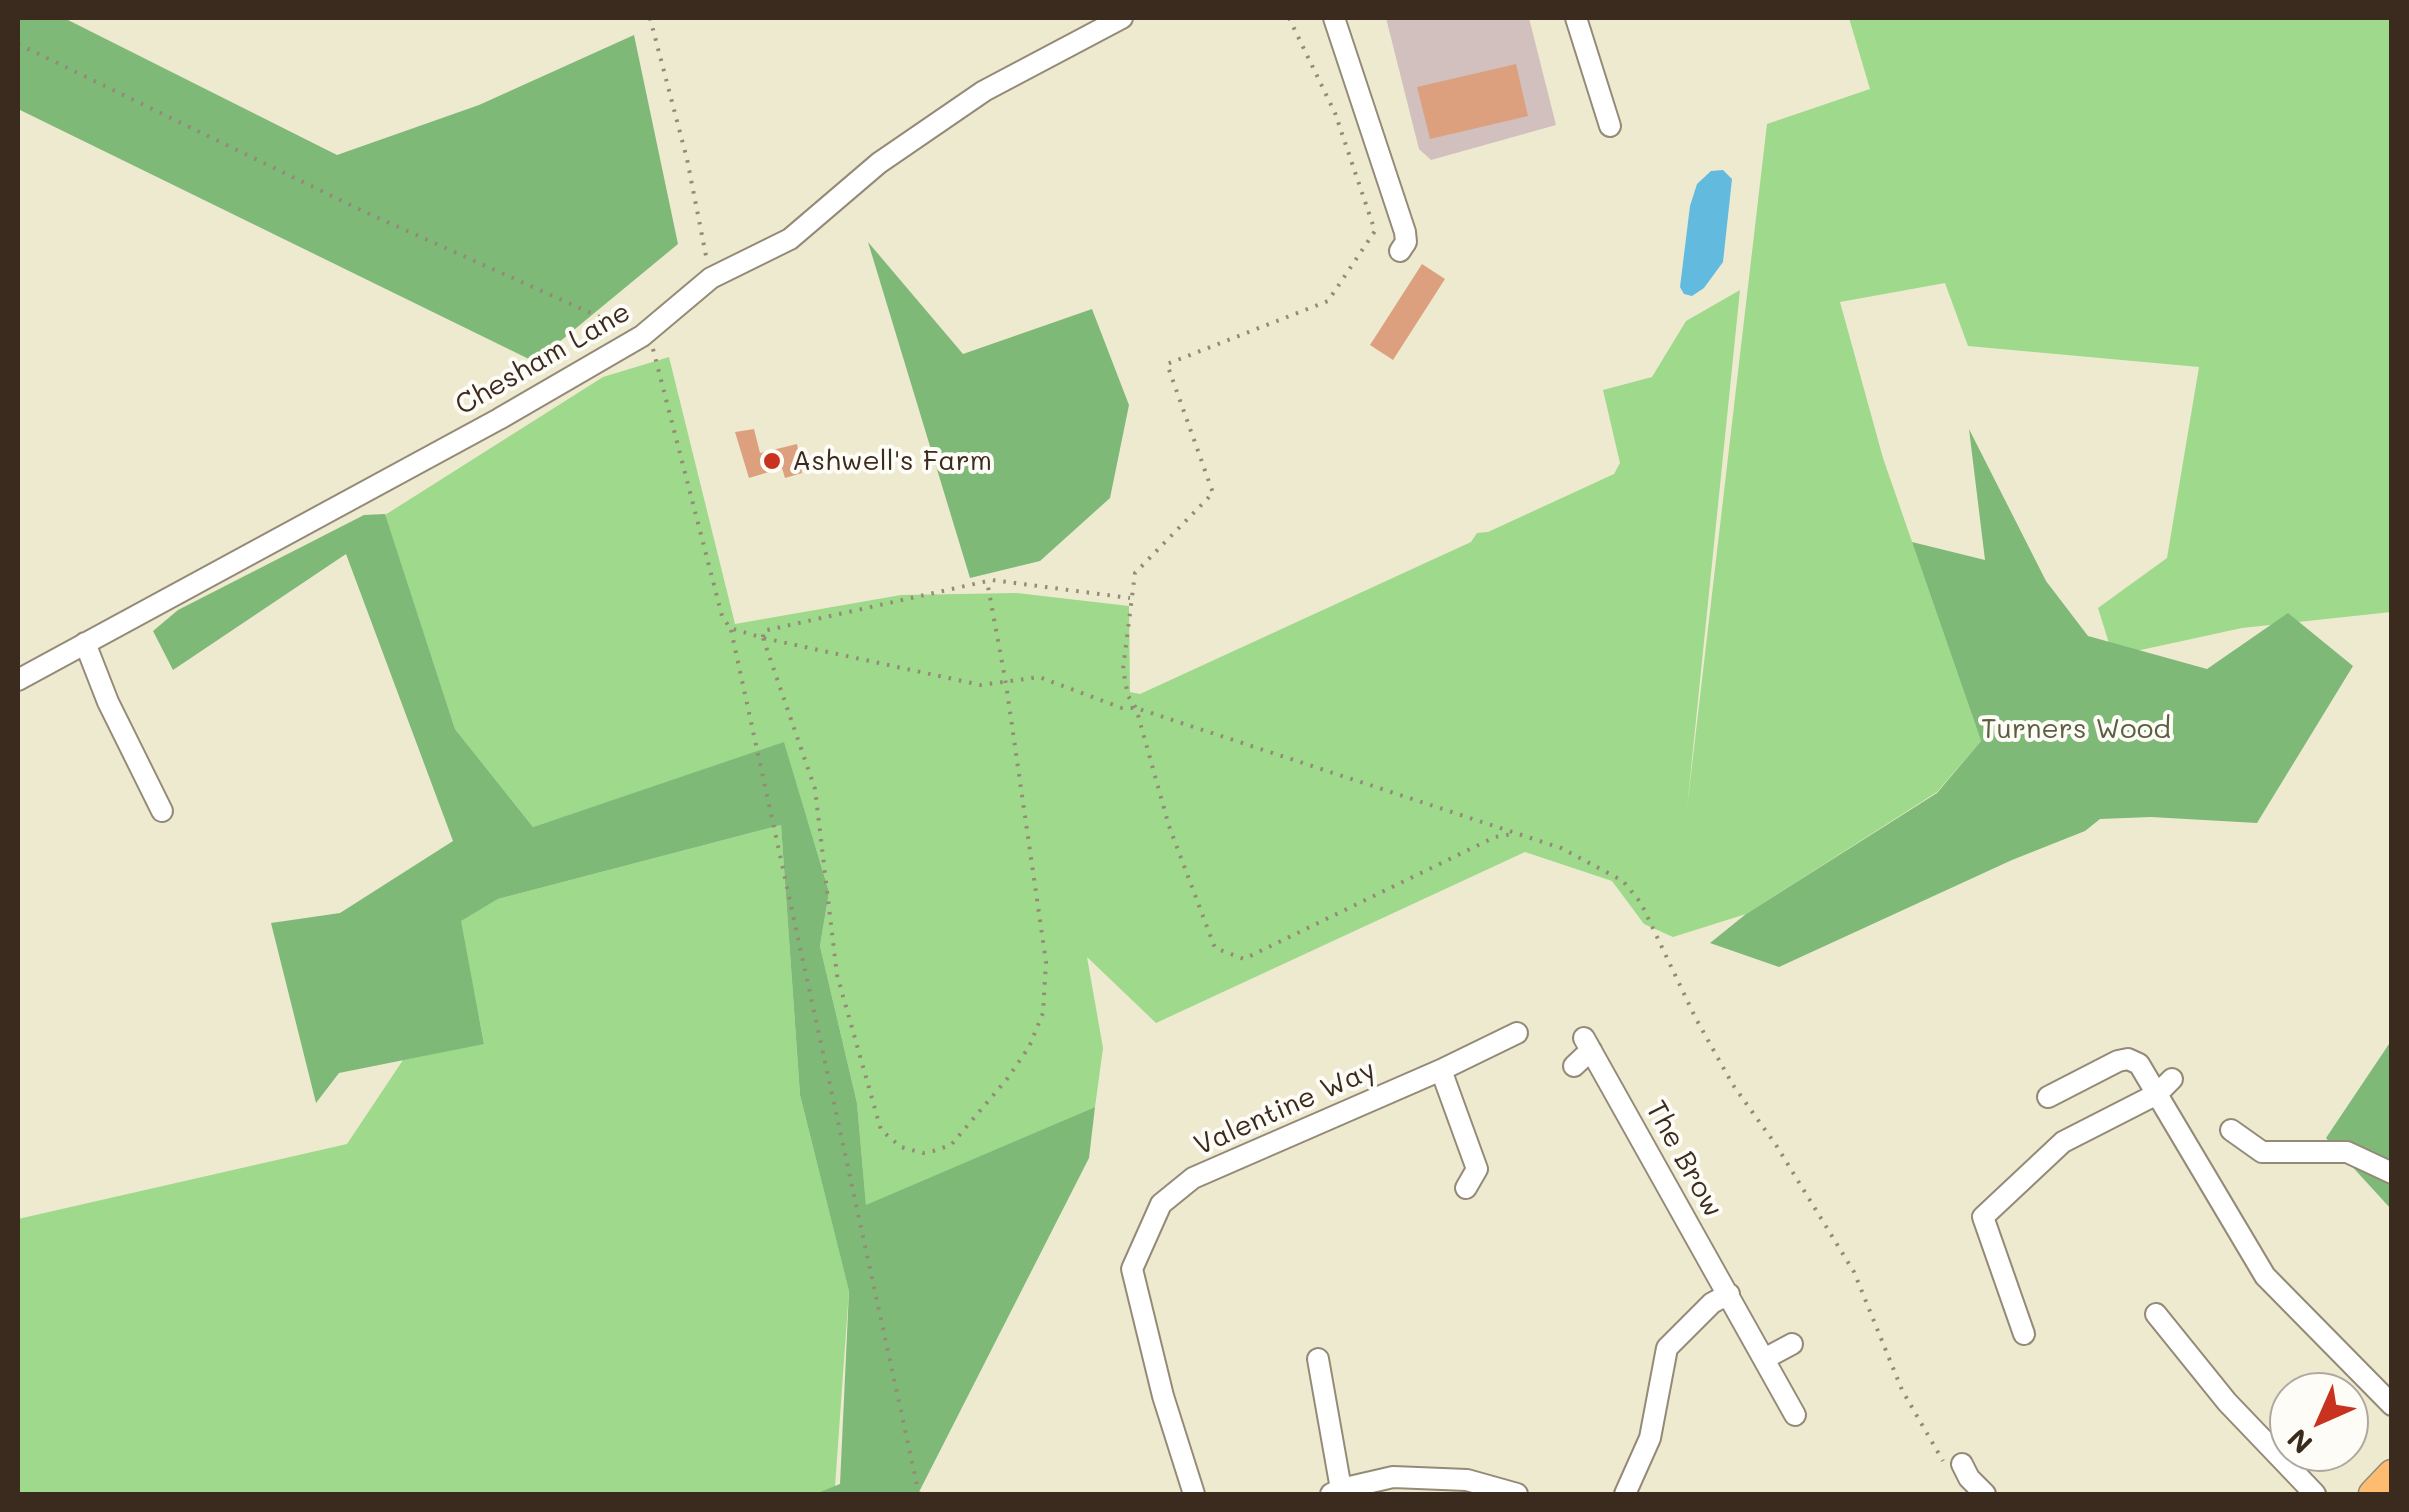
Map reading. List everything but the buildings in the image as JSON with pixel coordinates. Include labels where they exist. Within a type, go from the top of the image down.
[{"type":"highway","points":[[2373,1494],[2392,1474]]},
{"type":"street","name":"Chesham Lane","points":[[18,680],[498,419],[646,333],[710,278],[790,239],[879,163],[984,91],[1122,18]]},
{"type":"street","points":[[1334,18],[1405,232],[1406,242],[1400,251]]},
{"type":"street","points":[[1576,18],[1610,126]]},
{"type":"street","points":[[85,643],[108,702],[162,811]]},
{"type":"street","name":"Valentine Way","points":[[1194,1494],[1163,1396],[1132,1269],[1161,1204],[1192,1178],[1442,1070],[1517,1033]]},
{"type":"street","name":"The Brow","points":[[1574,1066],[1588,1044],[1795,1415]]},
{"type":"street","points":[[2048,1097],[2128,1058],[2164,1087],[2265,1276],[2392,1405]]},
{"type":"street","points":[[1442,1070],[1477,1169],[1466,1188]]},
{"type":"street","points":[[2024,1334],[1983,1216],[2063,1142],[2164,1087]]},
{"type":"street","points":[[2231,1130],[2262,1152],[2348,1152],[2392,1172]]},
{"type":"street","points":[[1626,1494],[1650,1438],[1667,1348],[1712,1303],[1729,1294]]},
{"type":"street","points":[[2156,1314],[2227,1402],[2315,1494]]},
{"type":"street","points":[[1764,1360],[1792,1344]]},
{"type":"street","points":[[1318,1359],[1336,1492],[1393,1478],[1412,1478],[1467,1480],[1517,1494]]},
{"type":"street","points":[[1955,1466],[1985,1494]]},
{"type":"path","points":[[650,18],[687,159],[710,278]]},
{"type":"path","points":[[1290,18],[1335,113],[1374,231],[1328,301],[1166,364],[1213,493],[1135,573],[1123,669],[1128,696],[1136,708],[1168,826],[1216,948],[1244,959],[1494,837],[1517,833]]},
{"type":"path","points":[[18,44],[366,212],[646,333],[722,616],[730,628],[919,1494]]},
{"type":"path","points":[[987,581],[1006,684],[1046,962],[1043,1014],[1029,1047],[951,1145],[923,1154],[901,1147],[881,1130],[836,976],[814,788],[763,632],[987,581],[1130,598]]},
{"type":"path","points":[[730,628],[982,685],[1039,677],[1122,708],[1136,708],[1561,848],[1623,881],[1641,903],[1733,1085],[1854,1272],[1902,1390],[1955,1466]]},
{"type":"shaded area","points":[[1386,18],[1529,18],[1556,125],[1431,160],[1419,149]]},
{"type":"green space","points":[[18,18],[64,18],[337,155],[479,105],[634,35],[678,244],[535,362],[18,109]]},
{"type":"green space","points":[[1849,18],[2391,18],[2391,612],[2242,628],[2113,656],[2098,608],[2167,558],[2199,367],[1968,346],[1945,283],[1840,302],[1883,458],[1981,741],[1937,792],[1746,914],[1673,937],[1644,924],[1612,881],[1525,852],[1156,1023],[1087,957],[1103,1048],[1095,1107],[866,1206],[857,1103],[820,946],[829,892],[784,743],[533,827],[455,729],[385,515],[603,377],[669,357],[735,624],[901,595],[1017,593],[1129,606],[1130,692],[1140,694],[1471,542],[1477,533],[1488,532],[1614,474],[1620,463],[1603,390],[1652,377],[1686,321],[1740,290],[1687,808],[1767,124],[1870,89]]},
{"type":"green space","points":[[868,242],[963,354],[1092,309],[1129,405],[1110,498],[1040,561],[970,578]]},
{"type":"green space","name":"Turners Wood","points":[[1969,429],[2046,581],[2088,636],[2207,669],[2288,613],[2353,666],[2257,823],[2151,817],[2100,819],[2085,831],[2012,860],[1779,967],[1710,943],[1746,914],[1937,793],[1981,741],[1912,542],[1985,560]]},
{"type":"green space","points":[[385,514],[455,729],[533,827],[784,742],[829,892],[820,946],[857,1103],[866,1205],[1095,1107],[1089,1158],[918,1494],[815,1494],[840,1484],[849,1291],[800,1095],[781,825],[498,899],[461,921],[484,1044],[339,1073],[316,1103],[271,923],[340,913],[453,841],[346,554],[173,670],[153,631],[178,610],[364,515]]},
{"type":"green space","points":[[781,825],[800,1095],[849,1290],[835,1487],[815,1494],[18,1494],[18,1219],[347,1144],[403,1060],[484,1043],[460,921],[498,899]]},
{"type":"green space","points":[[2391,1041],[2391,1209],[2326,1138]]},
{"type":"water","points":[[1723,170],[1732,179],[1723,262],[1704,288],[1692,296],[1684,294],[1680,287],[1690,206],[1697,184],[1711,171]]},
{"type":"place","name":"Ashwell's Farm","points":[[772,461]]}]
